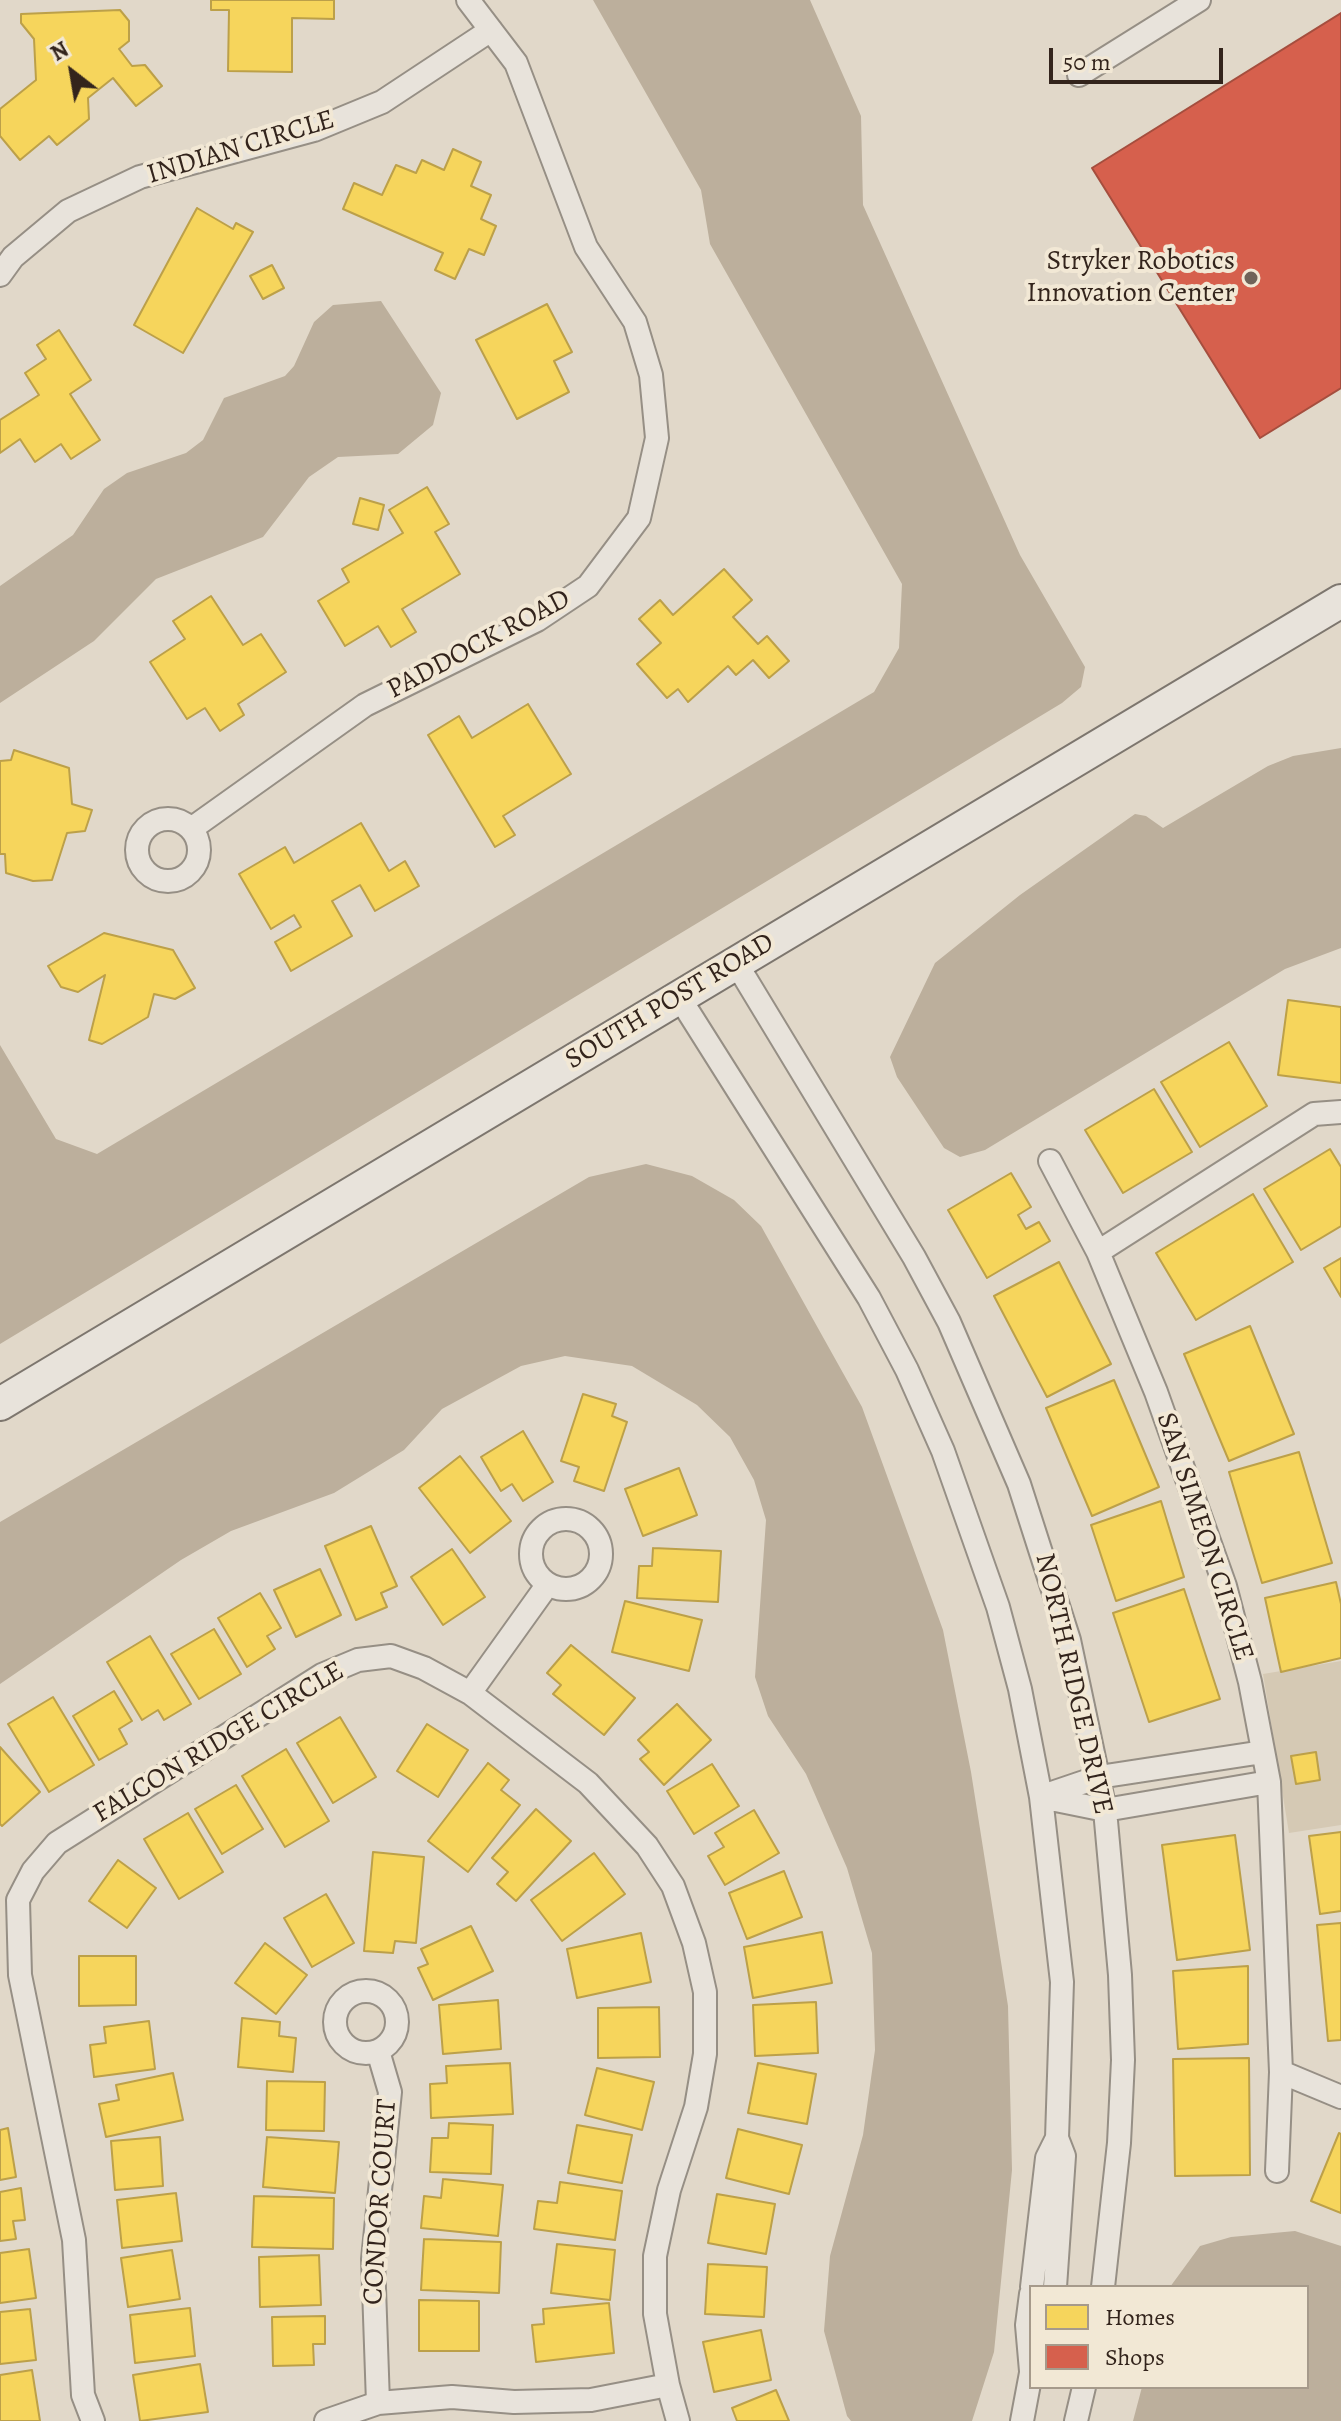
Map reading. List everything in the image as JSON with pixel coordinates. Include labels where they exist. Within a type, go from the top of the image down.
[{"type":"street","name":"PADDOCK ROAD","points":[[191,829],[365,705],[537,620],[588,586],[639,518],[657,438],[651,375],[635,322],[586,247],[516,63],[468,0]]},
{"type":"street","points":[[1079,75],[1199,0]]},
{"type":"street","name":"INDIAN CIRCLE","points":[[0,275],[13,257],[68,211],[140,177],[314,130],[382,102],[491,30]]},
{"type":"street","name":"SOUTH POST ROAD","points":[[0,1404],[1341,601]]},
{"type":"street","name":"NORTH RIDGE DRIVE","points":[[736,963],[914,1257],[985,1399],[1045,1558],[1069,1640],[1105,1810],[1120,1975],[1123,2060],[1119,2143],[1103,2285]]},
{"type":"street","name":"NORTH RIDGE DRIVE","points":[[679,997],[869,1298],[948,1463],[998,1607],[1020,1689],[1041,1797],[1062,1982],[1057,2138],[1064,2156],[1055,2285]]},
{"type":"street","points":[[1098,1252],[1314,1114],[1341,1112]]},
{"type":"street","name":"SAN SIMEON CIRCLE","points":[[1050,1161],[1098,1252],[1156,1392],[1225,1586],[1263,1752],[1269,1782],[1281,2072],[1277,2171]]},
{"type":"street","points":[[470,1693],[548,1584]]},
{"type":"street","name":"FALCON RIDGE CIRCLE","points":[[93,2421],[83,2395],[74,2240],[20,1975],[18,1900],[33,1871],[57,1843],[322,1675],[358,1660],[391,1656],[424,1668],[470,1693],[588,1783],[647,1846],[673,1886],[694,1943],[705,1992],[705,2054],[696,2107],[669,2190],[655,2256],[655,2314],[678,2421]]},
{"type":"street","points":[[1041,1797],[1099,1777],[1263,1752]]},
{"type":"street","points":[[1041,1797],[1105,1810],[1269,1782]]},
{"type":"street","name":"CONDOR COURT","points":[[378,2051],[390,2092],[373,2259],[378,2403]]},
{"type":"street","points":[[1281,2072],[1341,2097]]},
{"type":"street","name":"NORTH RIDGE DRIVE","points":[[1032,2285],[1047,2158],[1057,2138]]},
{"type":"street","points":[[1029,2310],[1029,2348]]},
{"type":"street","points":[[1022,2421],[1029,2383]]},
{"type":"street","points":[[326,2421],[378,2403],[452,2397],[514,2402],[591,2400],[668,2385]]},
{"type":"street","points":[[1076,2421],[1084,2389]]},
{"type":"shaded area","points":[[593,0],[810,0],[861,116],[863,205],[1020,555],[1085,667],[1081,687],[1062,703],[0,1344],[0,1045],[56,1139],[97,1154],[874,692],[899,648],[902,584],[710,244],[701,190]]},
{"type":"shaded area","points":[[381,301],[441,393],[433,425],[398,454],[338,457],[309,477],[263,537],[156,579],[94,641],[0,703],[0,586],[73,535],[104,489],[127,473],[186,453],[203,440],[224,398],[285,376],[294,366],[314,322],[333,305]]},
{"type":"shaded area","points":[[1341,748],[1341,948],[1285,969],[985,1150],[960,1157],[944,1148],[897,1077],[890,1057],[935,963],[1020,895],[1135,814],[1146,816],[1163,828],[1268,766],[1293,756]]},
{"type":"shaded area","points":[[646,1164],[692,1176],[734,1200],[761,1226],[862,1407],[943,1630],[971,1772],[1008,2006],[1012,2170],[994,2352],[972,2421],[851,2421],[847,2416],[824,2331],[830,2256],[863,2135],[875,2050],[872,1953],[847,1868],[806,1774],[768,1716],[755,1677],[766,1520],[754,1480],[730,1437],[697,1405],[632,1366],[565,1356],[521,1366],[442,1409],[404,1450],[334,1493],[231,1531],[181,1560],[0,1684],[0,1522],[589,1177]]},
{"type":"shaded area","points":[[1341,1661],[1341,1825],[1289,1833],[1263,1674]]},
{"type":"shaded area","points":[[1295,2231],[1341,2246],[1341,2421],[1133,2421],[1141,2389],[1309,2389],[1309,2285],[1171,2285],[1200,2246],[1231,2237]]},
{"type":"building: Homes","points":[[211,0],[334,0],[334,19],[292,18],[292,72],[228,71],[229,10],[211,10]]},
{"type":"building: Homes","points":[[120,10],[129,21],[129,41],[119,49],[132,66],[145,65],[162,86],[136,106],[113,78],[88,98],[89,119],[57,145],[49,136],[20,160],[0,136],[0,109],[36,80],[34,39],[21,23],[21,14]]},
{"type":"building: Homes","points":[[453,149],[481,162],[471,186],[491,195],[481,219],[496,226],[484,255],[469,249],[455,279],[435,270],[443,253],[343,209],[354,183],[382,195],[396,165],[416,173],[422,160],[444,170]]},
{"type":"building: Homes","points":[[197,208],[233,229],[236,223],[253,232],[183,353],[134,325]]},
{"type":"building: Homes","points":[[272,265],[284,288],[263,299],[250,276]]},
{"type":"building: Homes","points":[[547,304],[572,352],[554,361],[569,392],[517,419],[476,340]]},
{"type":"building: Homes","points":[[59,330],[91,380],[70,394],[100,440],[71,459],[61,444],[35,462],[20,439],[0,453],[0,420],[39,395],[25,373],[46,359],[37,345]]},
{"type":"building: Homes","points":[[427,487],[449,524],[435,532],[460,574],[402,609],[416,632],[391,647],[378,626],[345,646],[318,601],[349,582],[342,569],[403,533],[389,510]]},
{"type":"building: Homes","points":[[360,498],[384,505],[378,530],[353,524]]},
{"type":"building: Homes","points":[[724,569],[752,600],[733,617],[758,644],[767,636],[789,661],[769,678],[753,660],[736,675],[728,666],[688,702],[678,689],[667,698],[637,664],[661,643],[639,619],[660,600],[673,615]]},
{"type":"building: Homes","points":[[211,596],[243,645],[261,634],[286,672],[238,704],[244,715],[220,731],[205,708],[187,719],[150,662],[185,639],[173,621]]},
{"type":"building: Homes","points":[[528,704],[571,774],[503,816],[515,835],[495,847],[428,735],[459,716],[472,738]]},
{"type":"building: Homes","points":[[14,750],[69,768],[72,804],[92,810],[85,831],[67,833],[52,880],[33,881],[6,873],[5,854],[0,854],[0,761],[11,760]]},
{"type":"building: Homes","points":[[361,823],[389,871],[405,861],[419,886],[375,911],[360,885],[332,901],[352,936],[291,971],[275,942],[301,927],[294,915],[271,929],[239,874],[285,847],[294,863]]},
{"type":"building: Homes","points":[[104,933],[173,950],[195,988],[175,999],[154,994],[148,1017],[102,1044],[89,1040],[105,975],[78,992],[61,987],[48,966]]},
{"type":"building: Homes","points":[[1288,1000],[1341,1007],[1341,1083],[1278,1075]]},
{"type":"building: Homes","points":[[1229,1042],[1267,1106],[1200,1147],[1161,1082]]},
{"type":"building: Homes","points":[[1154,1089],[1192,1152],[1123,1193],[1085,1130]]},
{"type":"building: Homes","points":[[1330,1149],[1341,1167],[1341,1226],[1301,1250],[1264,1189]]},
{"type":"building: Homes","points":[[1011,1173],[1031,1207],[1018,1215],[1026,1229],[1039,1222],[1050,1241],[987,1278],[948,1210]]},
{"type":"building: Homes","points":[[1253,1194],[1293,1262],[1196,1320],[1156,1253]]},
{"type":"building: Homes","points":[[1341,1258],[1341,1297],[1324,1268]]},
{"type":"building: Homes","points":[[1059,1262],[1111,1364],[1047,1397],[994,1296]]},
{"type":"building: Homes","points":[[1250,1326],[1294,1434],[1229,1461],[1184,1354]]},
{"type":"building: Homes","points":[[1114,1380],[1159,1487],[1092,1516],[1046,1408]]},
{"type":"building: Homes","points":[[583,1394],[616,1404],[612,1416],[627,1422],[604,1491],[574,1481],[579,1467],[561,1461]]},
{"type":"building: Homes","points":[[523,1431],[553,1482],[523,1501],[512,1484],[501,1491],[481,1457]]},
{"type":"building: Homes","points":[[1299,1452],[1332,1563],[1262,1583],[1229,1472]]},
{"type":"building: Homes","points":[[460,1456],[511,1521],[470,1553],[419,1488]]},
{"type":"building: Homes","points":[[679,1468],[697,1515],[643,1536],[625,1489]]},
{"type":"building: Homes","points":[[1161,1501],[1184,1577],[1116,1601],[1091,1525]]},
{"type":"building: Homes","points":[[371,1526],[397,1586],[381,1593],[387,1607],[356,1620],[325,1546]]},
{"type":"building: Homes","points":[[653,1548],[721,1551],[718,1602],[637,1598],[639,1566],[652,1566]]},
{"type":"building: Homes","points":[[452,1549],[485,1597],[443,1625],[411,1577]]},
{"type":"building: Homes","points":[[320,1569],[341,1615],[296,1637],[274,1590]]},
{"type":"building: Homes","points":[[1336,1582],[1341,1604],[1341,1658],[1281,1672],[1265,1598]]},
{"type":"building: Homes","points":[[1184,1589],[1220,1699],[1149,1722],[1113,1613]]},
{"type":"building: Homes","points":[[260,1593],[281,1628],[267,1636],[275,1649],[247,1667],[218,1618]]},
{"type":"building: Homes","points":[[625,1601],[702,1620],[689,1671],[612,1652]]},
{"type":"building: Homes","points":[[214,1629],[241,1674],[199,1699],[171,1654]]},
{"type":"building: Homes","points":[[150,1636],[191,1704],[164,1720],[158,1710],[142,1720],[107,1662]]},
{"type":"building: Homes","points":[[571,1645],[635,1698],[604,1735],[553,1694],[561,1685],[547,1673]]},
{"type":"building: Homes","points":[[114,1691],[132,1721],[119,1729],[127,1744],[99,1760],[73,1716]]},
{"type":"building: Homes","points":[[53,1697],[94,1765],[49,1792],[8,1724]]},
{"type":"building: Homes","points":[[677,1704],[711,1740],[664,1785],[640,1759],[649,1752],[638,1740]]},
{"type":"building: Homes","points":[[340,1717],[376,1777],[333,1803],[297,1743]]},
{"type":"building: Homes","points":[[427,1724],[468,1750],[438,1797],[397,1771]]},
{"type":"building: Homes","points":[[0,1747],[40,1792],[2,1826],[0,1824]]},
{"type":"building: Homes","points":[[286,1749],[329,1821],[285,1847],[242,1776]]},
{"type":"building: Homes","points":[[1316,1752],[1320,1780],[1296,1784],[1291,1756]]},
{"type":"building: Homes","points":[[488,1763],[509,1780],[501,1790],[520,1805],[468,1872],[428,1841]]},
{"type":"building: Homes","points":[[712,1764],[739,1806],[694,1834],[667,1791]]},
{"type":"building: Homes","points":[[236,1785],[263,1829],[222,1854],[195,1809]]},
{"type":"building: Homes","points":[[536,1809],[571,1841],[516,1901],[497,1884],[508,1872],[492,1858]]},
{"type":"building: Homes","points":[[754,1810],[779,1853],[725,1885],[708,1856],[724,1847],[715,1833]]},
{"type":"building: Homes","points":[[188,1813],[223,1872],[179,1899],[144,1839]]},
{"type":"building: Homes","points":[[1341,1832],[1341,1911],[1320,1914],[1309,1836]]},
{"type":"building: Homes","points":[[1235,1835],[1250,1950],[1177,1960],[1162,1845]]},
{"type":"building: Homes","points":[[373,1852],[424,1857],[416,1943],[395,1941],[393,1953],[364,1951]]},
{"type":"building: Homes","points":[[594,1853],[625,1894],[562,1941],[531,1900]]},
{"type":"building: Homes","points":[[118,1860],[156,1888],[127,1928],[89,1901]]},
{"type":"building: Homes","points":[[784,1871],[802,1917],[747,1939],[729,1893]]},
{"type":"building: Homes","points":[[326,1894],[354,1943],[312,1967],[284,1918]]},
{"type":"building: Homes","points":[[1341,1923],[1341,2040],[1328,2041],[1317,1925]]},
{"type":"building: Homes","points":[[471,1926],[493,1971],[433,2000],[418,1968],[428,1964],[421,1949]]},
{"type":"building: Homes","points":[[822,1932],[832,1983],[753,1998],[744,1947]]},
{"type":"building: Homes","points":[[641,1933],[651,1982],[577,1998],[567,1949]]},
{"type":"building: Homes","points":[[265,1943],[307,1975],[276,2014],[235,1983]]},
{"type":"building: Homes","points":[[79,1956],[136,1956],[136,2005],[79,2006]]},
{"type":"building: Homes","points":[[1248,1966],[1248,2044],[1178,2049],[1173,1971]]},
{"type":"building: Homes","points":[[498,2000],[501,2049],[443,2054],[439,2005]]},
{"type":"building: Homes","points":[[816,2002],[818,2053],[755,2056],[753,2005]]},
{"type":"building: Homes","points":[[659,2007],[660,2057],[598,2058],[598,2008]]},
{"type":"building: Homes","points":[[242,2018],[280,2022],[279,2036],[296,2038],[293,2072],[238,2067]]},
{"type":"building: Homes","points":[[149,2021],[155,2069],[94,2077],[90,2045],[106,2043],[104,2027]]},
{"type":"building: Homes","points":[[1249,2058],[1250,2175],[1175,2176],[1173,2059]]},
{"type":"building: Homes","points":[[510,2063],[513,2114],[431,2118],[430,2084],[447,2083],[446,2066]]},
{"type":"building: Homes","points":[[758,2063],[816,2074],[807,2124],[748,2113]]},
{"type":"building: Homes","points":[[597,2068],[654,2082],[642,2130],[585,2115]]},
{"type":"building: Homes","points":[[173,2073],[183,2120],[106,2137],[99,2104],[119,2100],[116,2085]]},
{"type":"building: Homes","points":[[267,2081],[325,2082],[324,2131],[266,2130]]},
{"type":"building: Homes","points":[[449,2123],[493,2125],[491,2174],[430,2172],[432,2138],[448,2138]]},
{"type":"building: Homes","points":[[577,2125],[632,2135],[622,2183],[568,2173]]},
{"type":"building: Homes","points":[[8,2128],[16,2177],[0,2180],[0,2130]]},
{"type":"building: Homes","points":[[738,2129],[802,2145],[789,2194],[726,2178]]},
{"type":"building: Homes","points":[[1341,2134],[1341,2213],[1311,2201]]},
{"type":"building: Homes","points":[[160,2137],[163,2186],[115,2190],[111,2141]]},
{"type":"building: Homes","points":[[267,2137],[339,2142],[335,2193],[263,2187]]},
{"type":"building: Homes","points":[[443,2179],[503,2185],[498,2236],[421,2228],[424,2196],[441,2198]]},
{"type":"building: Homes","points":[[560,2182],[622,2191],[615,2240],[534,2229],[538,2201],[557,2203]]},
{"type":"building: Homes","points":[[21,2188],[25,2220],[13,2221],[16,2239],[0,2241],[0,2192]]},
{"type":"building: Homes","points":[[176,2193],[182,2241],[122,2248],[117,2200]]},
{"type":"building: Homes","points":[[717,2194],[775,2204],[766,2254],[708,2243]]},
{"type":"building: Homes","points":[[254,2196],[334,2198],[333,2249],[252,2247]]},
{"type":"building: Homes","points":[[424,2239],[501,2242],[499,2293],[421,2290]]},
{"type":"building: Homes","points":[[557,2244],[615,2250],[610,2300],[551,2293]]},
{"type":"building: Homes","points":[[29,2249],[36,2298],[0,2303],[0,2253]]},
{"type":"building: Homes","points":[[172,2250],[180,2299],[128,2307],[121,2258]]},
{"type":"building: Homes","points":[[319,2255],[321,2305],[260,2307],[259,2257]]},
{"type":"building: Homes","points":[[708,2264],[767,2267],[764,2317],[705,2314]]},
{"type":"building: Homes","points":[[419,2300],[479,2301],[479,2351],[419,2351]]},
{"type":"building: Homes","points":[[609,2303],[614,2353],[536,2362],[532,2325],[544,2324],[543,2309]]},
{"type":"building: Homes","points":[[190,2308],[195,2356],[135,2363],[130,2315]]},
{"type":"building: Homes","points":[[30,2309],[36,2360],[0,2364],[0,2312]]},
{"type":"building: Homes","points":[[325,2316],[325,2344],[313,2344],[314,2365],[273,2366],[272,2317]]},
{"type":"building: Homes","points":[[761,2330],[771,2380],[714,2392],[703,2342]]},
{"type":"building: Homes","points":[[200,2364],[208,2412],[140,2421],[133,2375]]},
{"type":"building: Homes","points":[[32,2370],[40,2421],[0,2421],[0,2375]]},
{"type":"building: Homes","points":[[776,2390],[789,2421],[737,2421],[732,2408]]},
{"type":"building: Shops","name":"Stryker Robotics Innovation Center","points":[[1341,13],[1341,388],[1260,438],[1092,168]]},
{"type":"place","name":"Stryker Robotics Innovation Center","points":[[1251,278]]}]
